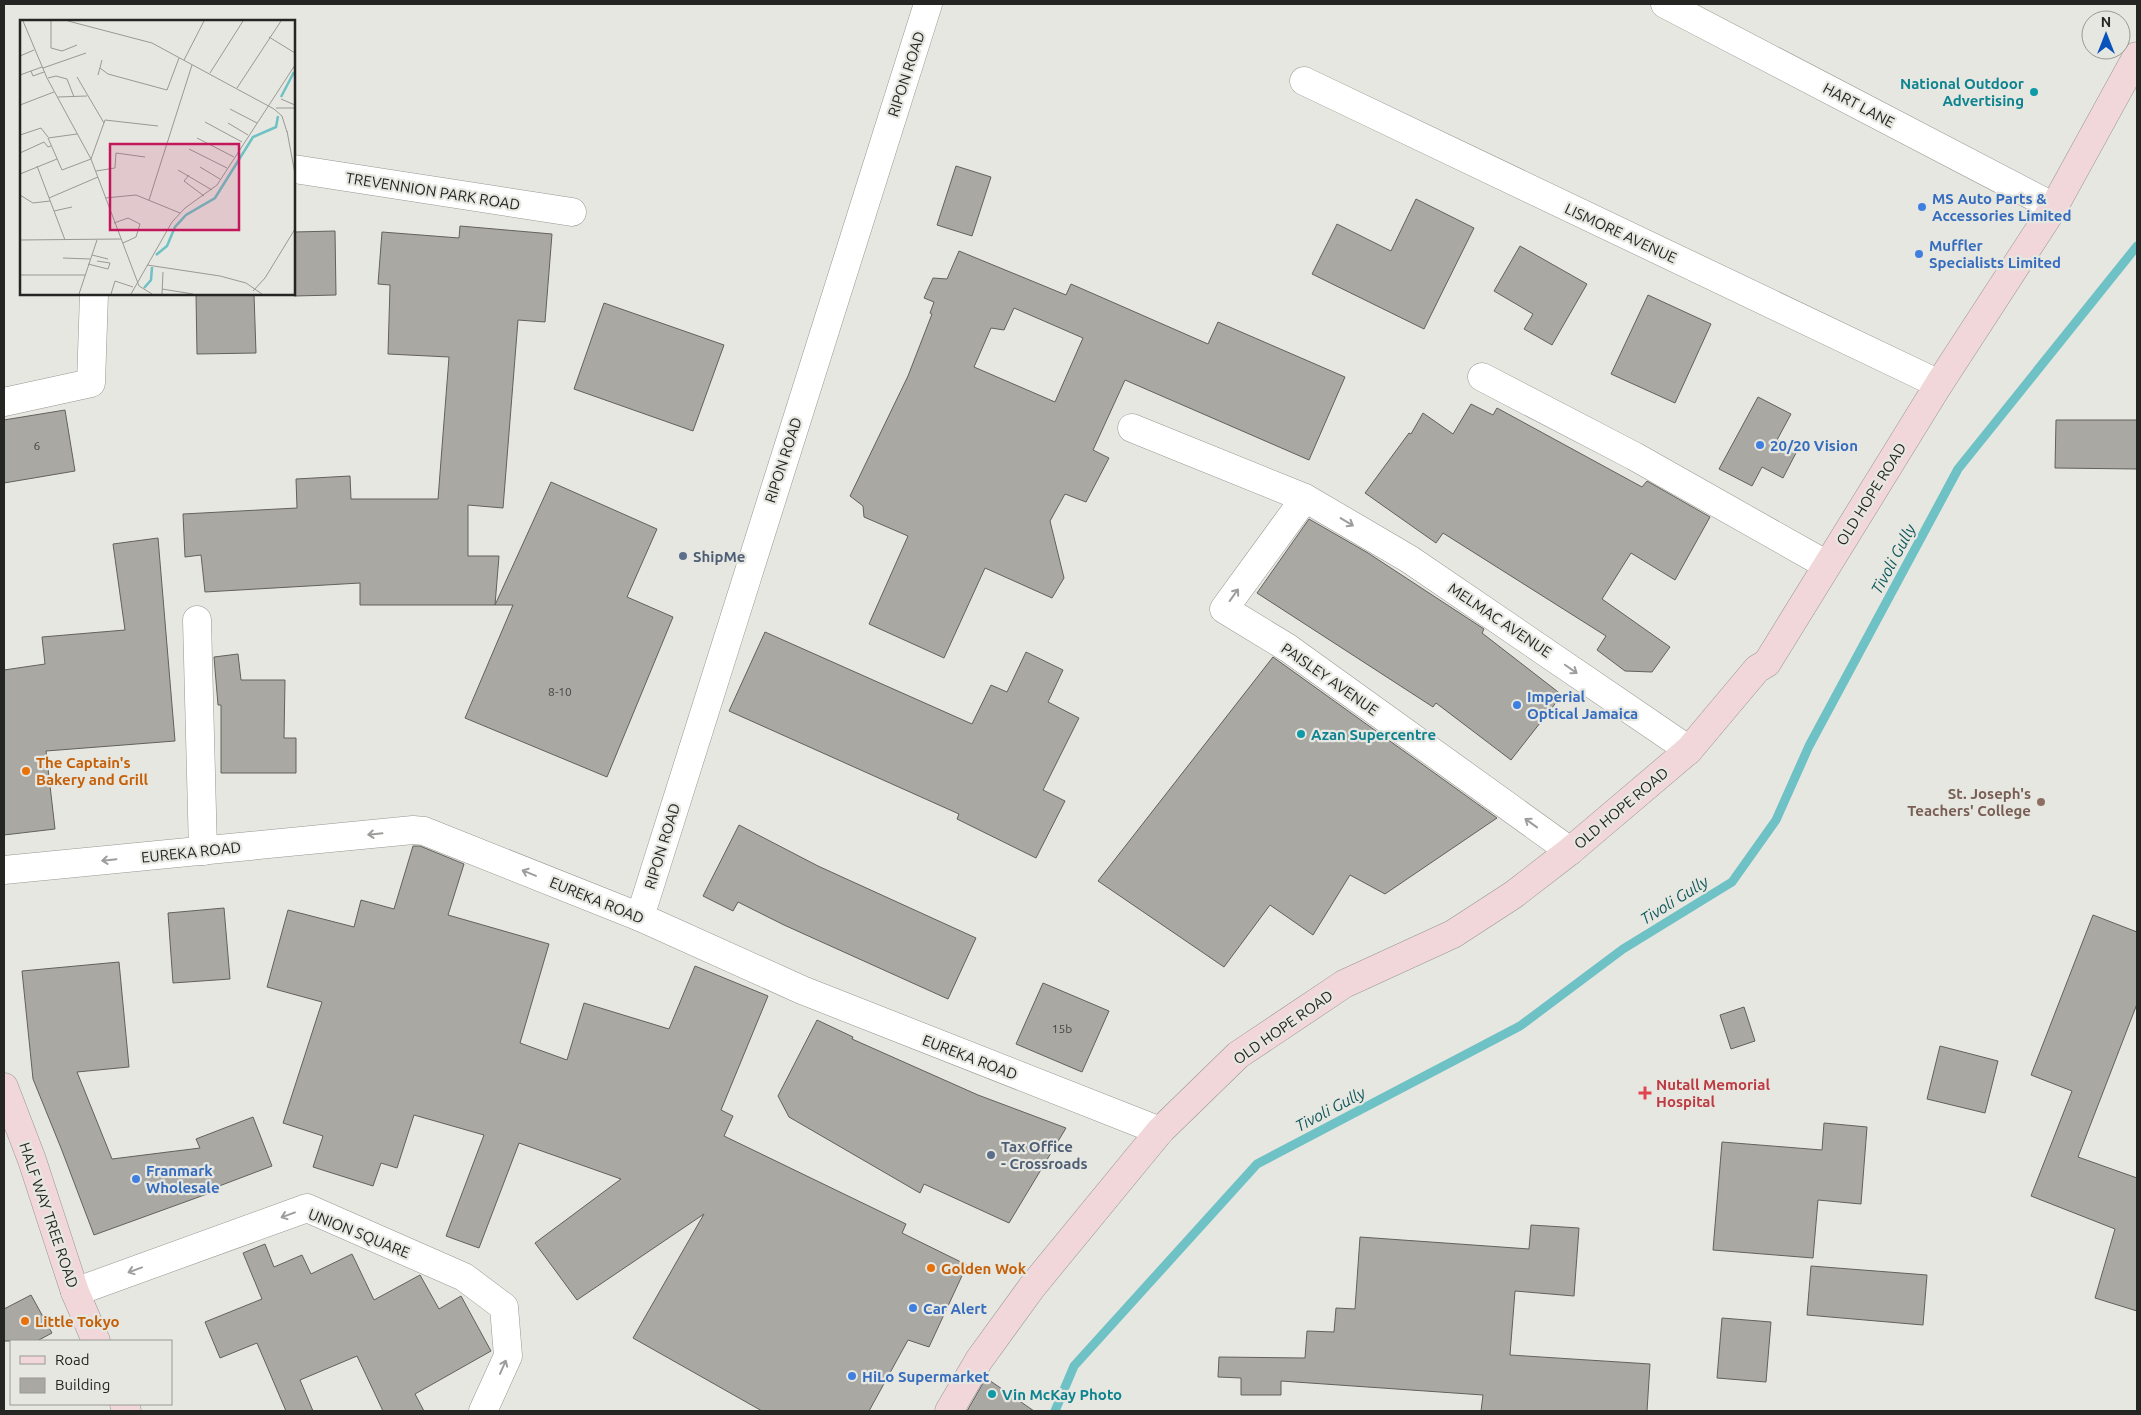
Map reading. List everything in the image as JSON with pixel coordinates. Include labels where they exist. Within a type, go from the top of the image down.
[{"type":"main road","name":"OLD HOPE ROAD","points":[[949,1411],[979,1360],[1032,1287],[1160,1131],[1238,1055],[1344,984],[1453,934],[1513,895],[1570,851],[1689,750],[1757,668],[1767,664],[1939,384],[2054,207],[2137,56]]},
{"type":"main road","name":"HALF WAY TREE ROAD","points":[[4,1088],[32,1160],[75,1292],[96,1340]]},
{"type":"street","name":"RIPON ROAD","points":[[640,917],[928,4]]},
{"type":"street","name":"HART LANE","points":[[1665,4],[2054,207]]},
{"type":"street","name":"LISMORE AVENUE","points":[[1304,81],[1939,384]]},
{"type":"street","name":"TREVENNION PARK ROAD","points":[[295,169],[572,212]]},
{"type":"street","points":[[4,402],[92,383],[94,295]]},
{"type":"street","points":[[1482,377],[1634,456],[1827,565]]},
{"type":"street","name":"MELMAC AVENUE","points":[[1132,428],[1306,498],[1409,559],[1689,750]]},
{"type":"street","name":"PAISLEY AVENUE","points":[[1306,498],[1224,609],[1288,648],[1570,851]]},
{"type":"street","points":[[197,620],[203,851]]},
{"type":"street","name":"EUREKA ROAD","points":[[4,870],[413,830],[424,831],[640,917],[802,990],[1160,1131]]},
{"type":"street","name":"UNION SQUARE","points":[[75,1292],[307,1208],[464,1278],[504,1307],[508,1356],[484,1411]]},
{"type":"building","points":[[956,166],[991,177],[972,236],[937,225]]},
{"type":"building","points":[[1416,199],[1474,228],[1424,329],[1312,274],[1337,224],[1391,251]]},
{"type":"building","points":[[460,226],[552,234],[545,322],[518,320],[503,508],[468,505],[468,556],[499,556],[495,605],[360,605],[360,583],[205,592],[201,555],[185,557],[183,514],[297,508],[296,479],[350,476],[351,499],[438,499],[449,357],[388,354],[390,285],[378,284],[382,232],[459,238]]},
{"type":"building","points":[[335,231],[336,295],[294,296],[295,232]]},
{"type":"building","points":[[1520,246],[1587,284],[1552,345],[1524,329],[1533,314],[1494,291]]},
{"type":"building","points":[[959,251],[1066,295],[1071,284],[1208,344],[1218,322],[1345,377],[1309,460],[1125,380],[1093,450],[1109,458],[1086,502],[1065,494],[1050,521],[1064,578],[1052,598],[985,568],[944,658],[869,624],[908,536],[864,517],[863,506],[850,496],[908,376],[932,314],[930,313],[934,302],[924,298],[933,278],[947,279]],"holes":[[[1014,308],[1083,338],[1055,402],[974,367],[991,328],[1004,330]]]},
{"type":"building","points":[[196,295],[254,295],[256,353],[197,354]]},
{"type":"building","points":[[1648,295],[1711,324],[1675,403],[1611,374]]},
{"type":"building","points":[[604,303],[724,345],[693,431],[574,389]]},
{"type":"building","name":"20/20 Vision","points":[[1758,397],[1791,414],[1777,440],[1797,451],[1783,478],[1762,467],[1752,486],[1719,469]]},
{"type":"building","points":[[1471,404],[1493,415],[1497,408],[1642,487],[1647,481],[1710,517],[1675,580],[1631,553],[1602,599],[1670,647],[1652,672],[1625,671],[1597,650],[1606,636],[1443,533],[1436,543],[1365,493],[1409,433],[1411,434],[1423,413],[1453,434]]},
{"type":"building","points":[[65,410],[75,471],[4,483],[4,420]]},
{"type":"building","points":[[2056,420],[2137,420],[2137,469],[2055,468]]},
{"type":"building","points":[[551,482],[657,529],[627,597],[673,617],[607,777],[465,718],[513,605],[495,605]]},
{"type":"building","points":[[1309,519],[1368,553],[1484,629],[1482,633],[1562,695],[1511,760],[1436,703],[1433,707],[1257,593]]},
{"type":"building","points":[[158,538],[175,741],[46,751],[55,829],[4,835],[4,670],[45,664],[42,637],[125,630],[113,544]]},
{"type":"building","points":[[765,632],[972,724],[991,685],[1007,692],[1026,652],[1063,670],[1048,702],[1079,718],[1043,790],[1065,801],[1036,858],[957,819],[959,814],[729,711]]},
{"type":"building","points":[[238,654],[241,680],[285,680],[284,738],[296,738],[296,773],[221,773],[221,705],[218,705],[214,657]]},
{"type":"building","name":"Azan Supercentre","points":[[1273,657],[1497,818],[1385,894],[1350,875],[1313,935],[1270,905],[1224,967],[1098,881]]},
{"type":"building","points":[[739,825],[818,866],[976,938],[948,999],[784,925],[738,902],[733,911],[703,896]]},
{"type":"building","points":[[413,846],[420,846],[464,864],[448,915],[549,944],[520,1043],[567,1060],[584,1003],[669,1029],[695,966],[768,996],[721,1110],[733,1116],[724,1136],[906,1224],[902,1233],[967,1265],[929,1347],[908,1340],[869,1411],[762,1411],[633,1338],[704,1214],[577,1300],[535,1243],[621,1179],[519,1143],[479,1248],[446,1236],[484,1135],[414,1115],[397,1168],[381,1163],[373,1186],[313,1167],[323,1136],[283,1123],[322,1002],[267,987],[288,910],[354,927],[361,900],[394,909]]},
{"type":"building","points":[[224,908],[230,979],[173,983],[168,913]]},
{"type":"building","points":[[2093,915],[2137,932],[2137,1004],[2078,1157],[2137,1178],[2137,1311],[2095,1298],[2115,1229],[2031,1196],[2072,1091],[2031,1075]]},
{"type":"building","points":[[119,962],[129,1067],[77,1072],[112,1159],[200,1148],[196,1139],[253,1117],[272,1166],[206,1191],[207,1194],[94,1235],[33,1079],[22,971]]},
{"type":"building","points":[[1043,983],[1109,1011],[1082,1072],[1016,1044]]},
{"type":"building","points":[[1744,1007],[1755,1041],[1731,1049],[1720,1015]]},
{"type":"building","points":[[817,1020],[853,1037],[852,1039],[978,1095],[1066,1128],[1009,1223],[924,1184],[920,1193],[789,1117],[778,1096]]},
{"type":"building","points":[[1940,1046],[1998,1061],[1985,1113],[1927,1099]]},
{"type":"building","points":[[1824,1123],[1867,1127],[1861,1204],[1818,1200],[1813,1258],[1713,1250],[1722,1142],[1822,1150]]},
{"type":"building","points":[[1531,1225],[1579,1228],[1574,1296],[1515,1291],[1510,1355],[1650,1364],[1647,1411],[1481,1411],[1483,1395],[1281,1381],[1281,1395],[1241,1395],[1241,1378],[1218,1377],[1219,1357],[1305,1358],[1307,1331],[1334,1332],[1336,1308],[1355,1309],[1360,1237],[1529,1249]]},
{"type":"building","points":[[265,1244],[274,1267],[302,1255],[311,1274],[352,1254],[374,1300],[420,1275],[439,1309],[461,1296],[491,1351],[415,1394],[424,1411],[383,1411],[357,1356],[300,1380],[313,1411],[286,1411],[257,1343],[220,1358],[205,1322],[262,1299],[243,1253]]},
{"type":"building","points":[[1811,1266],[1927,1275],[1923,1325],[1807,1315]]},
{"type":"building","name":"Little Tokyo","points":[[31,1295],[52,1333],[39,1340],[4,1341],[4,1309]]},
{"type":"building","points":[[1722,1318],[1771,1322],[1766,1382],[1717,1378]]},
{"type":"building","name":"Vin McKay Photo","points":[[986,1378],[1034,1411],[967,1411]]},
{"type":"waterway","name":"Tivoli Gully","points":[[1055,1411],[1074,1366],[1257,1164],[1520,1026],[1623,949],[1732,882],[1776,820],[1809,746],[1958,469],[2137,246]]},
{"type":"place","name":"National Outdoor Advertising","points":[[2034,92]]},
{"type":"place","name":"MS Auto Parts & Accessories Limited","points":[[1922,207]]},
{"type":"place","name":"Muffler Specialists Limited","points":[[1919,254]]},
{"type":"place","name":"20/20 Vision","points":[[1760,445]]},
{"type":"place","name":"ShipMe","points":[[683,556]]},
{"type":"place","name":"Imperial Optical Jamaica","points":[[1517,705]]},
{"type":"place","name":"Azan Supercentre","points":[[1301,734]]},
{"type":"place","name":"The Captain's Bakery and Grill","points":[[26,771]]},
{"type":"place","name":"St. Joseph's Teachers' College","points":[[2041,802]]},
{"type":"place","name":"Nutall Memorial Hospital","points":[[1645,1093]]},
{"type":"place","name":"Tax Office - Crossroads","points":[[991,1155]]},
{"type":"place","name":"Franmark Wholesale","points":[[136,1179]]},
{"type":"place","name":"Golden Wok","points":[[931,1268]]},
{"type":"place","name":"Car Alert","points":[[913,1308]]},
{"type":"place","name":"Little Tokyo","points":[[25,1321]]},
{"type":"place","name":"HiLo Supermarket","points":[[852,1376]]},
{"type":"place","name":"Vin McKay Photo","points":[[992,1394]]}]
